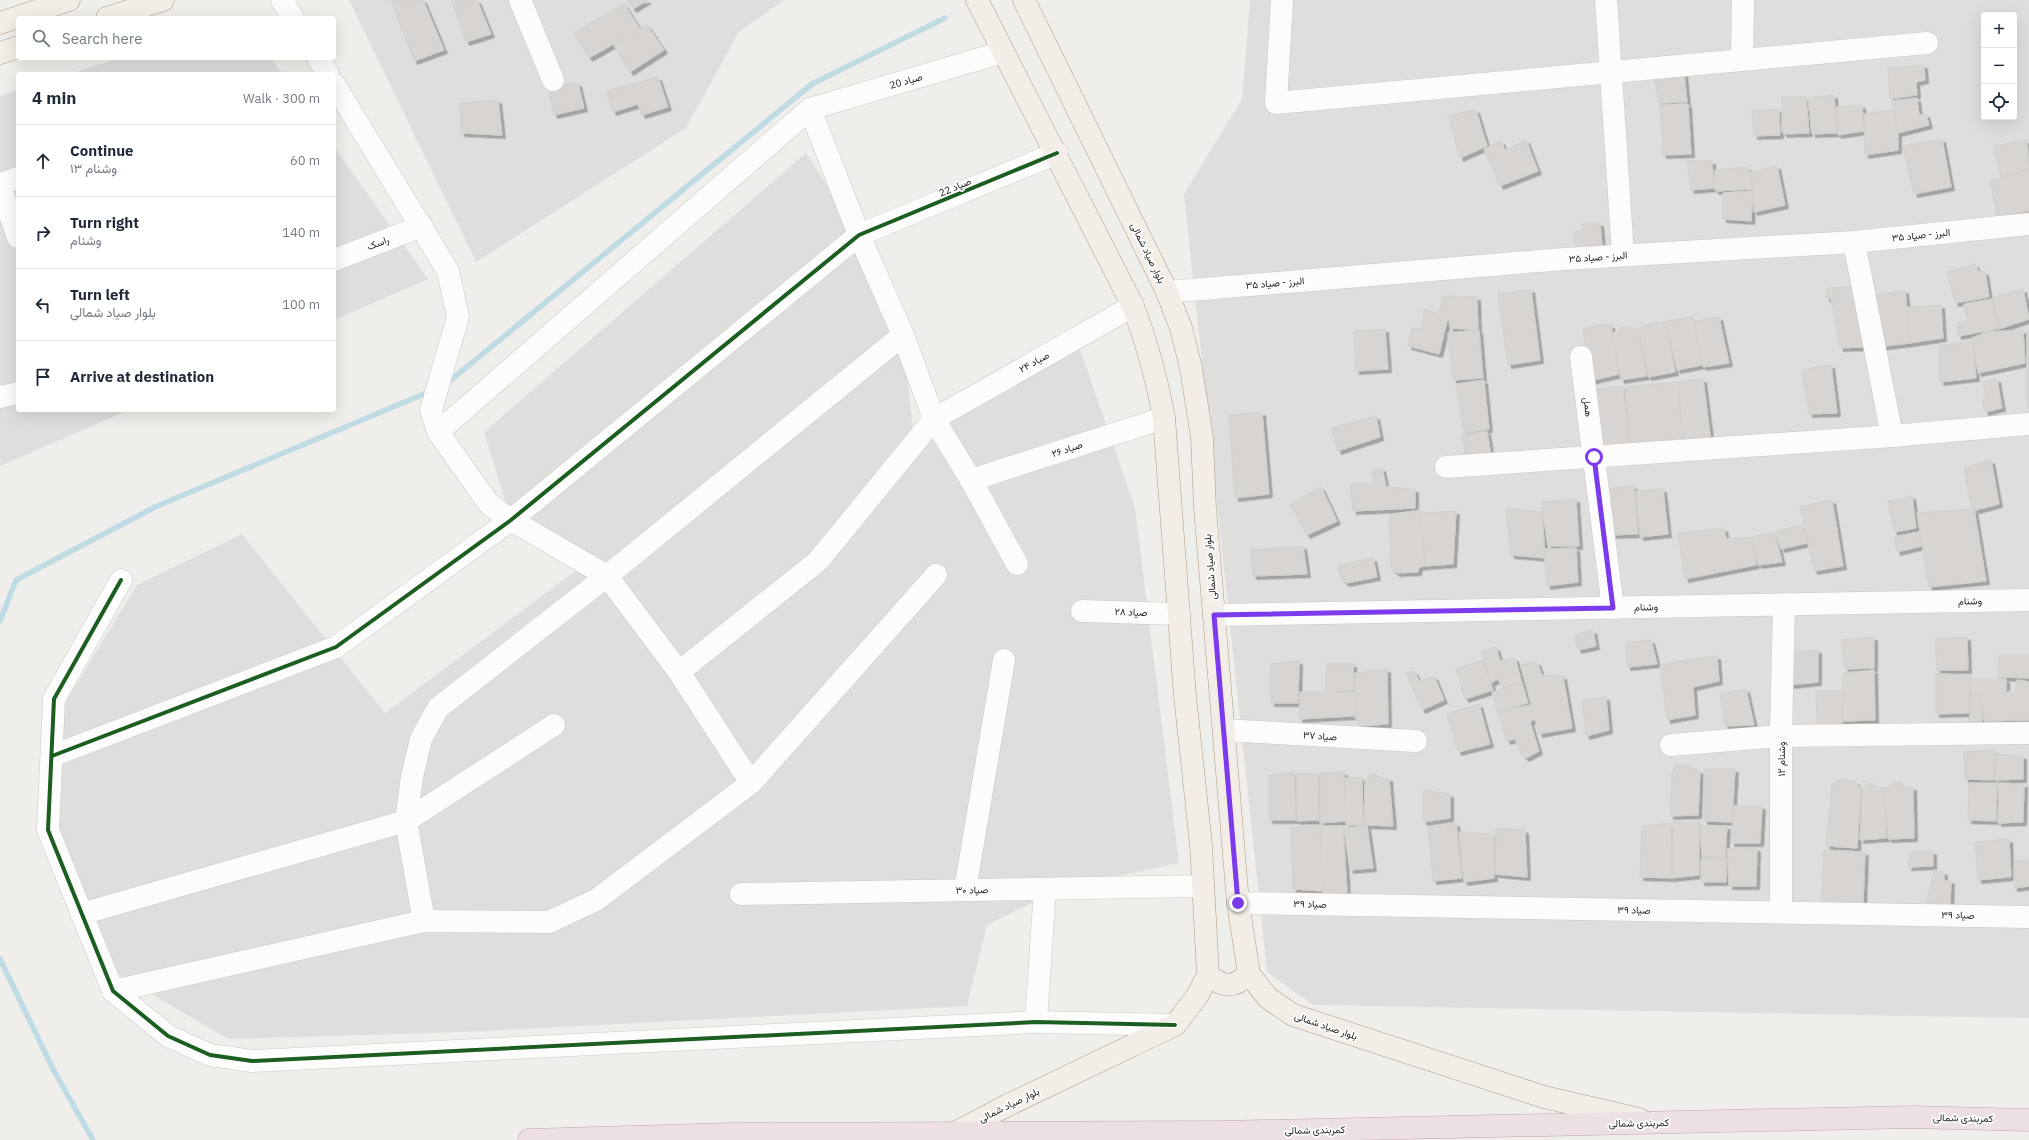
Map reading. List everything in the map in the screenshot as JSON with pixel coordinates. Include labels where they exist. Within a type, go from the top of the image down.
[{"type":"highway","name":"کمربندی شمالی","points":[[529,1140],[732,1134],[1220,1132],[1912,1117],[2029,1120]]},
{"type":"main road","points":[[21,16],[69,0]]},
{"type":"main road","points":[[113,16],[163,0]]},
{"type":"main road","name":"بلوار صیاد شمالی","points":[[953,1134],[1008,1105],[1174,1025],[1198,995],[1208,975],[1201,845],[1184,696],[1164,418],[1156,376],[1134,306],[1057,153],[977,0]]},
{"type":"main road","name":"بلوار صیاد شمالی","points":[[1024,0],[1167,292],[1181,328],[1191,368],[1202,438],[1205,508],[1238,903],[1249,974],[1268,998],[1293,1015],[1544,1097],[1654,1123]]},
{"type":"main road","points":[[0,23],[16,18]]},
{"type":"main road","points":[[0,53],[16,48]]},
{"type":"main road","points":[[1208,975],[1217,983],[1229,985],[1241,982],[1249,974]]},
{"type":"street","points":[[282,0],[292,16]]},
{"type":"street","points":[[520,0],[553,80]]},
{"type":"street","points":[[1282,0],[1276,103],[1927,43]]},
{"type":"street","points":[[1606,0],[1623,255]]},
{"type":"street","points":[[1742,60],[1743,0]]},
{"type":"street","name":"صیاد 20","points":[[810,109],[1003,52]]},
{"type":"street","points":[[319,60],[327,72]]},
{"type":"street","points":[[336,87],[422,226],[448,271],[458,317],[447,360],[431,410],[438,432],[489,504],[511,520],[607,576],[679,672],[751,783]]},
{"type":"street","points":[[438,432],[810,109],[859,235],[903,335],[934,419],[971,480],[1017,564]]},
{"type":"street","name":"صیاد 22","points":[[52,756],[336,647],[511,520],[859,235],[1057,153]]},
{"type":"street","points":[[16,179],[0,185],[16,231]]},
{"type":"street","name":"البرز - صیاد ۳۵","points":[[1167,292],[1623,255],[1854,242],[2029,224]]},
{"type":"street","name":"راسک","points":[[336,259],[422,226]]},
{"type":"street","points":[[1854,242],[1892,436]]},
{"type":"street","name":"صیاد ۲۴","points":[[934,419],[1134,306]]},
{"type":"street","points":[[424,921],[406,822],[412,777],[421,739],[438,708],[607,576],[903,335]]},
{"type":"street","name":"همل","points":[[1581,357],[1613,608]]},
{"type":"street","points":[[0,397],[16,393]]},
{"type":"street","name":"صیاد ۲۶","points":[[971,480],[1164,418]]},
{"type":"street","points":[[679,672],[818,561],[934,419]]},
{"type":"street","points":[[1446,467],[1892,436],[2029,424]]},
{"type":"street","points":[[113,991],[424,921],[549,922],[596,900],[751,783],[936,575]]},
{"type":"street","points":[[121,580],[54,699],[48,830],[113,991],[168,1036],[210,1054],[252,1060],[1036,1022],[1174,1025]]},
{"type":"street","name":"وشنام","points":[[1214,615],[2029,600]]},
{"type":"street","name":"وشنام ۱۲","points":[[1781,912],[1780,736],[1784,605]]},
{"type":"street","name":"صیاد ۲۸","points":[[1082,611],[1179,614]]},
{"type":"street","points":[[965,890],[1004,660]]},
{"type":"street","points":[[81,914],[406,822],[554,725]]},
{"type":"street","name":"صیاد ۳۷","points":[[1224,730],[1416,742]]},
{"type":"street","points":[[1671,745],[1780,736],[2029,733]]},
{"type":"street","name":"صیاد ۳۰","points":[[741,894],[1204,886]]},
{"type":"street","points":[[1036,1022],[1045,889]]},
{"type":"street","name":"صیاد ۳۹","points":[[1238,903],[2029,917]]},
{"type":"shaded area","points":[[349,0],[784,0],[739,32],[686,128],[476,262]]},
{"type":"shaded area","points":[[1250,0],[2029,0],[2029,1018],[1313,1005],[1267,972],[1184,194],[1242,99]]},
{"type":"shaded area","points":[[114,60],[272,60],[281,72],[76,72]]},
{"type":"shaded area","points":[[16,91],[16,412],[124,412],[0,466],[0,96]]},
{"type":"shaded area","points":[[336,150],[428,279],[336,319]]},
{"type":"shaded area","points":[[806,153],[859,235],[903,335],[913,430],[1079,346],[1135,508],[1179,863],[1062,888],[987,925],[967,1006],[464,1032],[228,1039],[116,973],[54,826],[65,703],[137,585],[242,534],[385,713],[582,566],[511,520],[484,432]]},
{"type":"building","points":[[391,0],[423,0],[444,50],[414,61]]},
{"type":"building","points":[[451,0],[477,0],[491,34],[466,42]]},
{"type":"building","points":[[627,0],[648,0],[633,9]]},
{"type":"building","points":[[624,4],[640,29],[589,58],[574,33]]},
{"type":"building","points":[[647,25],[664,50],[630,72],[613,44]]},
{"type":"building","points":[[1924,65],[1925,80],[1916,82],[1917,95],[1890,99],[1888,68]]},
{"type":"building","points":[[1684,73],[1687,102],[1659,103],[1654,77]]},
{"type":"building","points":[[658,77],[668,107],[642,115],[638,104],[613,112],[606,91]]},
{"type":"building","points":[[578,83],[584,108],[554,115],[548,86]]},
{"type":"building","points":[[1834,95],[1837,133],[1812,134],[1808,98]]},
{"type":"building","points":[[1782,97],[1806,97],[1809,133],[1784,134],[1782,132]]},
{"type":"building","points":[[1917,98],[1919,115],[1926,114],[1929,125],[1898,133],[1892,101]]},
{"type":"building","points":[[498,100],[502,135],[461,133],[460,103]]},
{"type":"building","points":[[1688,104],[1691,154],[1663,155],[1660,105]]},
{"type":"building","points":[[1862,105],[1864,131],[1838,135],[1836,107]]},
{"type":"building","points":[[1779,109],[1780,135],[1754,136],[1752,111]]},
{"type":"building","points":[[1476,110],[1487,146],[1460,158],[1448,115]]},
{"type":"building","points":[[1893,110],[1898,133],[1898,150],[1865,155],[1864,114]]},
{"type":"building","points":[[1942,139],[1951,187],[1914,194],[1903,146]]},
{"type":"building","points":[[1526,140],[1538,171],[1500,186],[1484,149],[1501,141],[1505,150]]},
{"type":"building","points":[[2027,140],[2029,169],[2001,177],[1993,146]]},
{"type":"building","points":[[1687,160],[1712,161],[1714,188],[1691,190]]},
{"type":"building","points":[[1777,166],[1785,205],[1754,212],[1750,172]]},
{"type":"building","points":[[1748,167],[1753,189],[1716,191],[1714,188],[1715,170]]},
{"type":"building","points":[[2029,170],[2029,211],[1997,216],[1990,180]]},
{"type":"building","points":[[1753,191],[1751,221],[1723,219],[1723,193]]},
{"type":"building","points":[[1583,223],[1600,223],[1602,246],[1576,247],[1574,232],[1582,231]]},
{"type":"building","points":[[1975,264],[1978,271],[1985,272],[1989,297],[1955,303],[1947,272]]},
{"type":"building","points":[[1854,287],[1863,347],[1840,348],[1831,298],[1826,298],[1827,288]]},
{"type":"building","points":[[1531,289],[1540,360],[1508,365],[1498,294]]},
{"type":"building","points":[[2023,289],[2029,319],[1999,329],[1993,297]]},
{"type":"building","points":[[1905,290],[1910,343],[1877,347],[1867,296]]},
{"type":"building","points":[[1443,296],[1477,297],[1478,330],[1450,328],[1449,318],[1439,312]]},
{"type":"building","points":[[1992,299],[1998,329],[1958,336],[1957,323],[1968,321],[1964,304]]},
{"type":"building","points":[[1941,305],[1943,338],[1910,343],[1907,307]]},
{"type":"building","points":[[1424,309],[1448,317],[1439,354],[1408,346],[1412,328],[1422,329]]},
{"type":"building","points":[[1693,317],[1702,365],[1677,370],[1666,321]]},
{"type":"building","points":[[1719,317],[1729,363],[1703,367],[1694,321]]},
{"type":"building","points":[[1656,321],[1661,323],[1666,321],[1675,372],[1648,377],[1639,328]]},
{"type":"building","points":[[1601,324],[1611,325],[1619,374],[1590,381],[1583,329]]},
{"type":"building","points":[[1621,327],[1630,327],[1639,331],[1646,376],[1621,380],[1612,333],[1619,331]]},
{"type":"building","points":[[1385,329],[1388,369],[1356,371],[1354,331]]},
{"type":"building","points":[[1479,330],[1483,378],[1453,380],[1448,333]]},
{"type":"building","points":[[2023,330],[2025,363],[1978,373],[1972,338],[1987,332]]},
{"type":"building","points":[[2027,332],[2029,332],[2029,409],[2027,405]]},
{"type":"building","points":[[1973,341],[1976,378],[1940,382],[1939,346]]},
{"type":"building","points":[[1831,365],[1837,413],[1809,414],[1802,370]]},
{"type":"building","points":[[1703,379],[1711,443],[1684,447],[1678,382]]},
{"type":"building","points":[[1997,379],[2002,408],[1985,412],[1982,399],[1986,397],[1983,382]]},
{"type":"building","points":[[1484,380],[1489,429],[1464,433],[1456,384]]},
{"type":"building","points":[[1678,382],[1683,443],[1631,449],[1625,387]]},
{"type":"building","points":[[1623,386],[1630,446],[1602,449],[1595,389]]},
{"type":"building","points":[[1262,412],[1269,494],[1235,498],[1229,415]]},
{"type":"building","points":[[1376,416],[1380,437],[1338,451],[1331,428]]},
{"type":"building","points":[[1487,431],[1491,456],[1466,462],[1462,435]]},
{"type":"building","points":[[1991,460],[1999,504],[1976,510],[1971,506],[1964,468]]},
{"type":"building","points":[[1382,468],[1386,487],[1415,489],[1415,508],[1353,511],[1350,484],[1374,483],[1372,471]]},
{"type":"building","points":[[1634,486],[1638,534],[1610,535],[1606,489]]},
{"type":"building","points":[[1321,487],[1337,521],[1307,535],[1290,504]]},
{"type":"building","points":[[1663,489],[1668,534],[1640,537],[1636,491]]},
{"type":"building","points":[[1912,496],[1916,528],[1894,532],[1888,501]]},
{"type":"building","points":[[1576,499],[1579,546],[1548,546],[1541,502]]},
{"type":"building","points":[[1832,500],[1843,566],[1814,571],[1800,507]]},
{"type":"building","points":[[1506,508],[1542,512],[1545,558],[1511,555]]},
{"type":"building","points":[[1974,509],[1986,581],[1929,587],[1917,513]]},
{"type":"building","points":[[1420,510],[1425,566],[1419,567],[1418,572],[1397,573],[1391,569],[1389,515]]},
{"type":"building","points":[[1456,511],[1453,564],[1425,566],[1421,513]]},
{"type":"building","points":[[1802,525],[1807,543],[1781,549],[1776,531]]},
{"type":"building","points":[[1724,528],[1726,539],[1752,537],[1756,565],[1685,579],[1678,533]]},
{"type":"building","points":[[1919,532],[1922,546],[1897,552],[1894,537]]},
{"type":"building","points":[[1775,533],[1782,562],[1758,565],[1752,537]]},
{"type":"building","points":[[1303,546],[1307,574],[1253,576],[1251,550]]},
{"type":"building","points":[[1576,548],[1578,582],[1547,586],[1544,549]]},
{"type":"building","points":[[1373,558],[1377,577],[1346,583],[1341,579],[1338,566]]},
{"type":"building","points":[[1593,630],[1596,646],[1578,650],[1574,635]]},
{"type":"building","points":[[1874,637],[1874,668],[1845,669],[1841,640]]},
{"type":"building","points":[[1967,637],[1968,670],[1937,670],[1935,639]]},
{"type":"building","points":[[1651,640],[1657,664],[1627,667],[1626,642]]},
{"type":"building","points":[[1496,647],[1500,661],[1515,658],[1522,683],[1502,688],[1498,679],[1491,683],[1482,652]]},
{"type":"building","points":[[1818,650],[1818,682],[1790,685],[1789,652]]},
{"type":"building","points":[[1999,655],[2029,655],[2029,678],[1998,677]]},
{"type":"building","points":[[1717,656],[1719,681],[1693,687],[1695,715],[1667,720],[1660,665],[1689,659]]},
{"type":"building","points":[[1483,660],[1493,690],[1465,699],[1456,669]]},
{"type":"building","points":[[1299,661],[1298,703],[1271,703],[1270,664]]},
{"type":"building","points":[[1537,662],[1542,675],[1563,676],[1572,728],[1539,734],[1521,665]]},
{"type":"building","points":[[1326,664],[1353,664],[1354,690],[1326,692]]},
{"type":"building","points":[[1387,669],[1388,724],[1360,726],[1355,717],[1355,673]]},
{"type":"building","points":[[1874,670],[1875,720],[1842,721],[1843,673]]},
{"type":"building","points":[[1414,671],[1419,681],[1434,676],[1444,700],[1422,710],[1406,673]]},
{"type":"building","points":[[1936,674],[1970,675],[1969,713],[1936,714]]},
{"type":"building","points":[[1970,679],[2006,679],[2006,692],[2015,692],[2017,680],[2029,682],[2029,720],[1984,721],[1981,694],[1971,695]]},
{"type":"building","points":[[1522,683],[1528,703],[1497,712],[1492,692]]},
{"type":"building","points":[[1746,689],[1754,725],[1725,726],[1720,694]]},
{"type":"building","points":[[1816,691],[1843,691],[1842,724],[1817,724]]},
{"type":"building","points":[[1300,692],[1355,692],[1354,716],[1299,719]]},
{"type":"building","points":[[1981,694],[1982,721],[1968,722],[1970,715],[1971,695]]},
{"type":"building","points":[[1606,697],[1609,730],[1586,736],[1582,700]]},
{"type":"building","points":[[1479,704],[1490,744],[1458,752],[1447,714]]},
{"type":"building","points":[[1531,705],[1535,719],[1530,722],[1539,751],[1526,758],[1521,754],[1515,739],[1507,741],[1497,712]]},
{"type":"building","points":[[1995,750],[1993,780],[1965,779],[1964,752]]},
{"type":"building","points":[[1995,754],[2023,756],[2023,779],[1995,780]]},
{"type":"building","points":[[1677,765],[1687,765],[1700,771],[1698,815],[1670,816],[1672,772]]},
{"type":"building","points":[[1704,769],[1735,769],[1732,822],[1704,821]]},
{"type":"building","points":[[1294,772],[1296,820],[1269,820],[1269,776]]},
{"type":"building","points":[[1344,772],[1346,821],[1320,823],[1320,773]]},
{"type":"building","points":[[1296,773],[1318,774],[1319,820],[1297,821]]},
{"type":"building","points":[[1372,773],[1383,778],[1389,778],[1393,826],[1364,825],[1365,780]]},
{"type":"building","points":[[1362,777],[1363,825],[1346,825],[1345,778]]},
{"type":"building","points":[[1841,779],[1855,781],[1861,789],[1857,848],[1826,846],[1832,784]]},
{"type":"building","points":[[1894,782],[1901,783],[1906,787],[1913,787],[1914,838],[1888,839],[1884,790]]},
{"type":"building","points":[[1872,783],[1877,787],[1885,788],[1886,838],[1860,840],[1862,791],[1867,784]]},
{"type":"building","points":[[1969,783],[1997,783],[1996,821],[1968,820]]},
{"type":"building","points":[[1999,783],[2024,784],[2023,822],[1998,823]]},
{"type":"building","points":[[1423,790],[1450,794],[1450,818],[1423,822]]},
{"type":"building","points":[[1734,806],[1762,806],[1760,843],[1731,843]]},
{"type":"building","points":[[1673,822],[1699,822],[1699,875],[1672,878]]},
{"type":"building","points":[[1456,823],[1462,878],[1433,881],[1428,828]]},
{"type":"building","points":[[1671,823],[1672,878],[1640,877],[1642,826]]},
{"type":"building","points":[[1320,826],[1323,891],[1293,889],[1291,827]]},
{"type":"building","points":[[1320,826],[1343,826],[1347,893],[1323,893]]},
{"type":"building","points":[[1367,826],[1373,868],[1350,870],[1344,828]]},
{"type":"building","points":[[1700,826],[1727,826],[1725,857],[1702,857]]},
{"type":"building","points":[[1496,828],[1525,830],[1527,877],[1495,874]]},
{"type":"building","points":[[1459,832],[1494,834],[1494,878],[1464,882]]},
{"type":"building","points":[[2009,839],[2011,877],[1978,880],[1975,842]]},
{"type":"building","points":[[1757,848],[1756,886],[1729,886],[1727,849]]},
{"type":"building","points":[[1824,850],[1865,852],[1863,904],[1821,905]]},
{"type":"building","points":[[1933,851],[1933,866],[1908,867],[1910,852]]},
{"type":"building","points":[[1726,858],[1726,882],[1701,882],[1701,859]]},
{"type":"building","points":[[2029,860],[2029,886],[2014,888],[2014,861]]},
{"type":"building","points":[[1934,870],[1944,872],[1944,881],[1951,880],[1950,906],[1929,905],[1927,900]]},
{"type":"waterway","points":[[446,384],[812,84],[945,18]]},
{"type":"waterway","points":[[0,621],[16,580],[155,507],[431,391]]},
{"type":"waterway","points":[[0,959],[53,1069],[93,1140]]},
{"type":"cycle path","points":[[52,756],[336,647],[511,520],[859,235],[1057,153]]},
{"type":"cycle path","points":[[121,580],[54,699],[48,830],[113,991],[168,1036],[210,1055],[252,1061],[1036,1022],[1175,1025]]},
{"type":"route","points":[[1238,903],[1214,615],[1613,608],[1594,457]]}]
